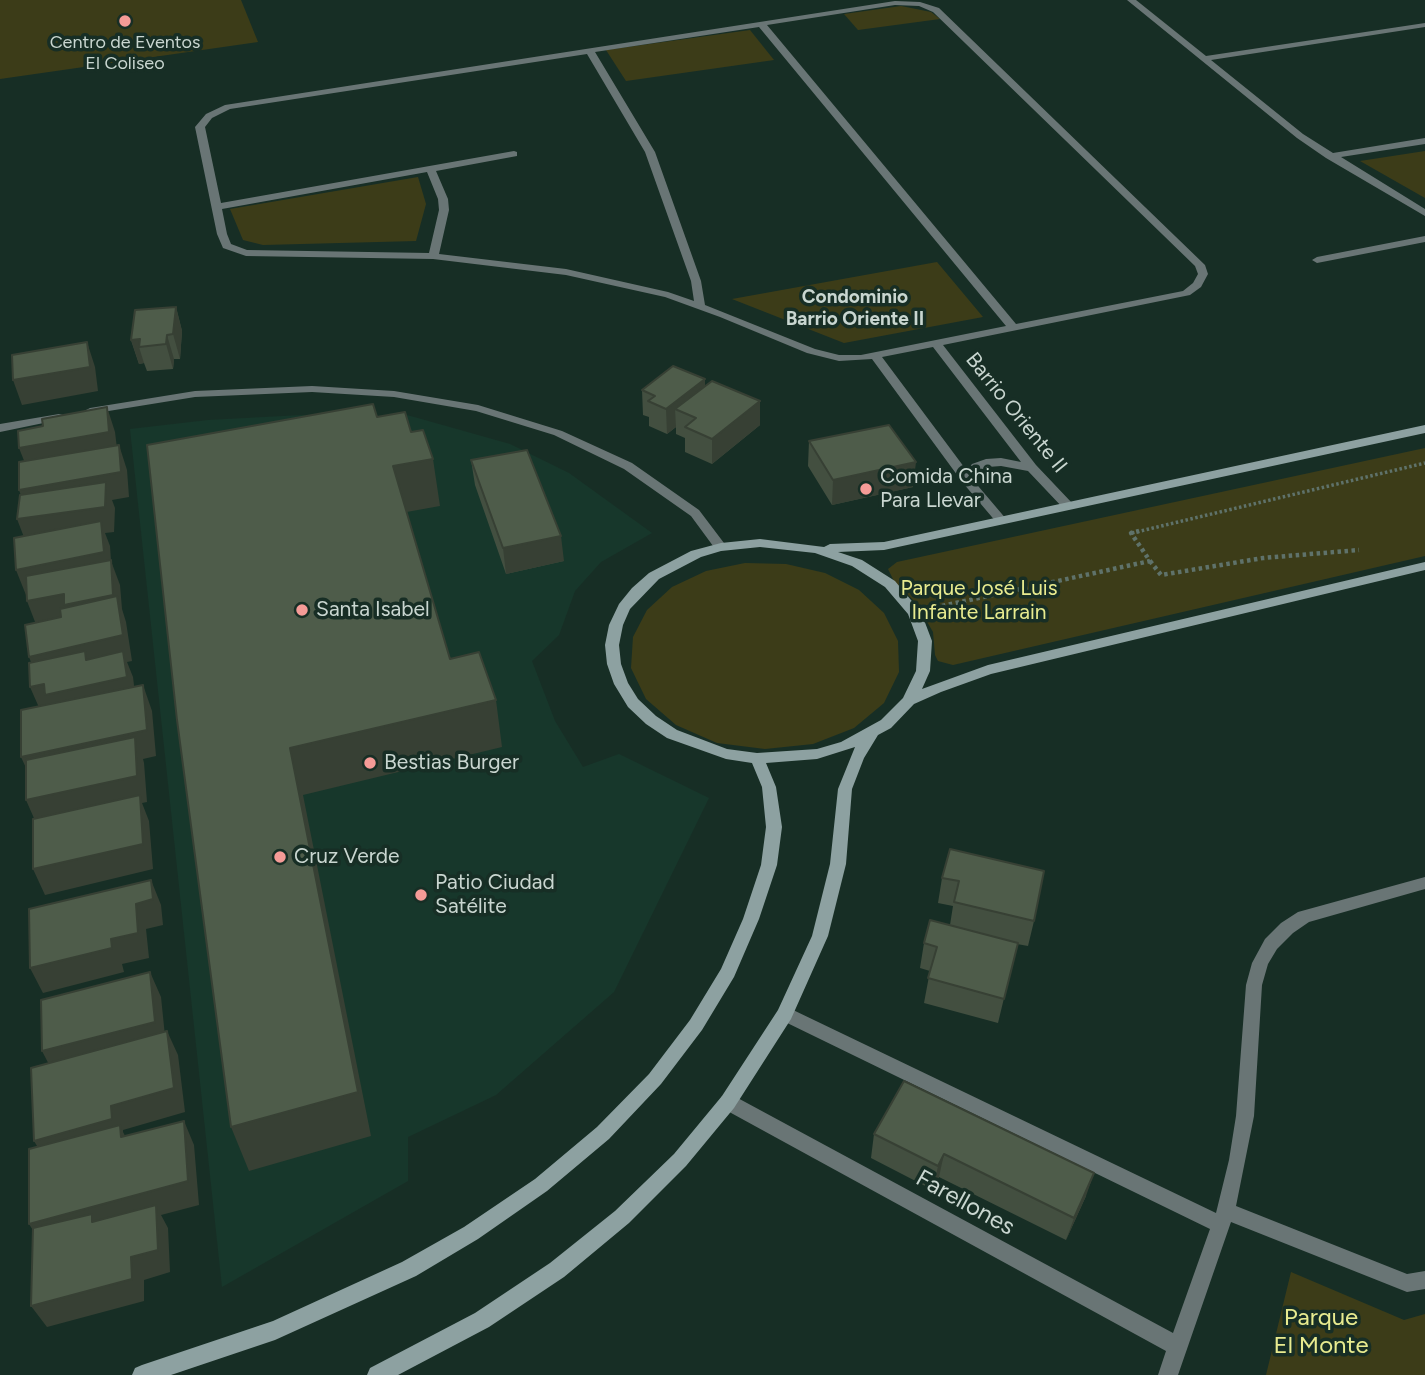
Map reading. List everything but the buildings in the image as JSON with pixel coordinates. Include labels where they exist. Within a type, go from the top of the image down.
[{"type":"street","points":[[1131,0],[1300,136],[1425,213]]},
{"type":"street","points":[[895,3],[932,7],[1190,255],[1202,270],[1202,280],[1186,293],[850,358],[820,354],[700,306],[650,291],[566,272],[433,256],[246,253],[227,246],[215,207],[200,133],[203,121],[218,111],[239,104],[761,24],[895,3]]},
{"type":"street","points":[[761,24],[1012,327]]},
{"type":"street","points":[[1204,59],[1425,25]]},
{"type":"street","points":[[589,50],[650,152],[696,281],[700,306]]},
{"type":"street","points":[[1329,156],[1425,141]]},
{"type":"street","points":[[215,207],[514,154]]},
{"type":"street","points":[[431,170],[443,199],[444,210],[433,256]]},
{"type":"street","points":[[1317,260],[1425,239]]},
{"type":"street","name":"Barrio Oriente II","points":[[936,343],[1032,468],[1068,506]]},
{"type":"street","points":[[875,355],[967,480],[1001,520]]},
{"type":"street","points":[[0,428],[148,401],[234,391],[356,390],[441,400],[520,419],[617,460],[671,494],[695,513],[722,547]]},
{"type":"street","points":[[817,549],[857,563],[874,573],[890,584],[914,612],[921,626],[925,656],[918,686],[899,713],[871,734],[846,746],[817,754],[757,758],[717,751],[672,734],[651,720],[634,703],[621,684],[614,664],[612,645],[616,625],[624,607],[637,591],[674,564],[722,547],[760,543],[817,549],[884,545],[1425,429]]},
{"type":"street","points":[[967,480],[976,467],[986,463],[1001,462],[1032,468]]},
{"type":"street","points":[[909,701],[936,688],[988,670],[1425,566]]},
{"type":"street","points":[[377,1375],[482,1320],[556,1270],[622,1217],[680,1160],[729,1102],[785,1014],[820,936],[838,864],[845,789],[857,757],[871,734]]},
{"type":"street","points":[[142,1375],[275,1330],[410,1269],[471,1233],[541,1185],[603,1133],[655,1079],[696,1025],[728,972],[751,919],[769,865],[774,827],[769,787],[757,758]]},
{"type":"street","points":[[1168,1375],[1224,1218],[1245,1116],[1254,985],[1261,963],[1271,944],[1287,928],[1304,917],[1425,883]]},
{"type":"street","points":[[785,1014],[1224,1218],[1407,1283],[1425,1280]]},
{"type":"street","name":"Farellones","points":[[729,1102],[1178,1347]]},
{"type":"path","points":[[1360,550],[1263,558],[1161,575],[1131,533],[1425,463]]},
{"type":"path","points":[[914,612],[1150,561]]},
{"type":"shaded area","name":"Patio Ciudad Satélite","points":[[302,415],[407,415],[510,444],[569,473],[652,533],[601,562],[575,591],[559,635],[532,661],[555,721],[583,767],[619,754],[709,798],[614,992],[496,1095],[408,1137],[408,1181],[222,1287],[130,429],[208,420]]},
{"type":"green space","name":"Centro de Eventos El Coliseo","points":[[0,0],[241,0],[258,42],[0,79]]},
{"type":"green space","points":[[901,6],[931,12],[940,19],[858,30],[844,14]]},
{"type":"green space","points":[[750,30],[774,60],[626,81],[606,50]]},
{"type":"green space","points":[[1425,151],[1425,198],[1360,161]]},
{"type":"green space","points":[[418,177],[426,204],[416,241],[263,245],[243,240],[230,209]]},
{"type":"green space","points":[[937,262],[983,317],[844,343],[732,299]]},
{"type":"green space","name":"Parque José Luis Infante Larrain","points":[[1425,448],[1425,556],[953,665],[938,661],[933,632],[916,603],[894,581],[888,569],[897,562]]},
{"type":"green space","points":[[745,563],[786,564],[825,573],[859,590],[884,613],[898,641],[899,672],[884,703],[854,728],[813,744],[765,749],[717,743],[676,725],[646,699],[631,668],[633,637],[647,610],[672,587],[706,571]]},
{"type":"green space","name":"Parque El Monte","points":[[1291,1272],[1404,1320],[1425,1314],[1425,1375],[1266,1375]]},
{"type":"place","name":"Centro de Eventos El Coliseo","points":[[125,21]]},
{"type":"place","name":"Comida China Para Llevar","points":[[866,489]]},
{"type":"place","name":"Santa Isabel","points":[[302,610]]},
{"type":"place","name":"Bestias Burger","points":[[370,763]]},
{"type":"place","name":"Cruz Verde","points":[[280,857]]},
{"type":"place","name":"Patio Ciudad Satélite","points":[[421,895]]},
{"type":"district","name":"Condominio Barrio Oriente II","points":[[855,308]]}]
